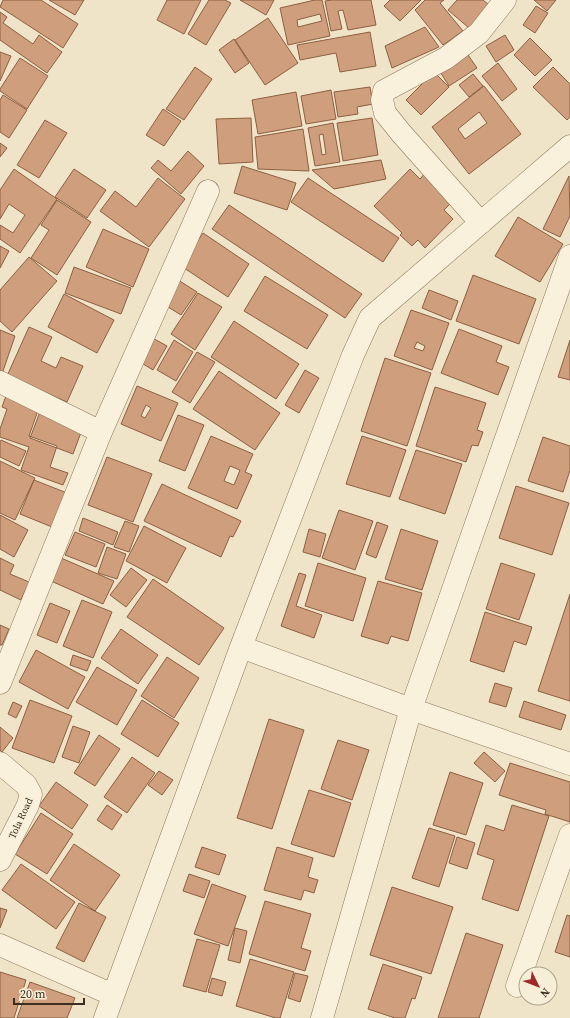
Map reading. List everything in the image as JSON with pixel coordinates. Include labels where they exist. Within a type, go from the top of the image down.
[{"type":"street","points":[[481,223],[401,133],[385,113],[382,100],[384,91],[446,58],[479,33],[505,0]]},
{"type":"street","points":[[105,1018],[242,647],[353,354],[370,318],[570,146]]},
{"type":"street","points":[[0,683],[101,432],[208,191]]},
{"type":"street","points":[[322,1018],[411,709],[570,256]]},
{"type":"street","points":[[0,382],[101,432]]},
{"type":"street","points":[[242,647],[411,709],[570,764]]},
{"type":"street","name":"Tola Road","points":[[0,764],[26,785],[31,794],[28,804],[0,860]]},
{"type":"street","points":[[517,986],[570,835]]},
{"type":"street","points":[[0,945],[113,995]]},
{"type":"building","points":[[3,0],[41,0],[78,24],[63,48],[0,7]]},
{"type":"building","points":[[49,0],[84,0],[75,15]]},
{"type":"building","points":[[167,0],[201,0],[184,34],[157,20]]},
{"type":"building","points":[[209,0],[225,0],[231,3],[206,45],[188,34]]},
{"type":"building","points":[[240,0],[274,0],[266,15]]},
{"type":"building","points":[[315,0],[322,0],[330,36],[288,45],[280,8]],"holes":[[[320,14],[322,21],[298,27],[297,20]]]},
{"type":"building","points":[[371,0],[376,25],[348,30],[343,10],[338,11],[342,29],[331,31],[325,1]]},
{"type":"building","points":[[390,0],[421,0],[400,21],[384,6]]},
{"type":"building","points":[[425,0],[444,0],[440,3],[463,31],[443,45],[415,10]]},
{"type":"building","points":[[457,0],[483,0],[489,5],[469,28],[448,10]]},
{"type":"building","points":[[534,0],[556,0],[547,11]]},
{"type":"building","points":[[536,6],[548,13],[535,33],[523,25]]},
{"type":"building","points":[[0,12],[7,17],[3,23],[33,44],[39,35],[62,52],[47,73],[0,40]]},
{"type":"building","points":[[268,18],[298,63],[265,85],[235,40]]},
{"type":"building","points":[[425,27],[439,47],[392,68],[385,46]]},
{"type":"building","points":[[370,32],[376,66],[340,72],[336,53],[300,60],[297,45]]},
{"type":"building","points":[[505,35],[514,50],[496,62],[486,46]]},
{"type":"building","points":[[530,38],[552,60],[535,76],[514,55]]},
{"type":"building","points":[[234,39],[249,63],[235,73],[219,50]]},
{"type":"building","points":[[464,49],[477,68],[449,86],[437,67]]},
{"type":"building","points":[[0,52],[11,56],[0,81]]},
{"type":"building","points":[[20,58],[48,76],[27,109],[0,91]]},
{"type":"building","points":[[498,63],[517,89],[502,101],[482,76]]},
{"type":"building","points":[[195,67],[212,79],[184,120],[166,109]]},
{"type":"building","points":[[553,67],[570,84],[570,117],[567,120],[533,87]]},
{"type":"building","points":[[434,72],[449,87],[421,115],[406,100]]},
{"type":"building","points":[[473,74],[483,86],[469,97],[459,85]]},
{"type":"building","points":[[484,86],[521,134],[469,174],[432,127]],"holes":[[[479,112],[487,123],[465,139],[458,129]]]},
{"type":"building","points":[[370,87],[373,104],[357,107],[358,114],[338,117],[334,92]]},
{"type":"building","points":[[331,90],[336,119],[306,124],[301,96]]},
{"type":"building","points":[[296,92],[302,126],[258,134],[252,100]]},
{"type":"building","points":[[3,95],[27,110],[9,138],[0,132],[0,100]]},
{"type":"building","points":[[163,109],[181,121],[164,146],[146,135]]},
{"type":"building","points":[[251,118],[253,162],[219,164],[216,119]]},
{"type":"building","points":[[372,118],[378,155],[343,161],[337,123]]},
{"type":"building","points":[[45,120],[67,133],[39,178],[17,165]]},
{"type":"building","points":[[333,123],[340,162],[315,166],[308,128]],"holes":[[[323,134],[326,154],[322,155],[319,135]]]},
{"type":"building","points":[[303,129],[309,171],[258,169],[255,137]]},
{"type":"building","points":[[0,143],[7,148],[0,157]]},
{"type":"building","points":[[188,151],[204,166],[181,194],[151,168],[158,160],[171,171]]},
{"type":"building","points":[[381,160],[386,179],[334,189],[312,170]]},
{"type":"building","points":[[242,166],[296,183],[287,210],[234,193]]},
{"type":"building","points":[[14,169],[57,199],[20,253],[0,239],[0,225],[13,233],[25,215],[9,204],[0,219],[0,190]]},
{"type":"building","points":[[74,169],[106,190],[87,218],[55,197]]},
{"type":"building","points":[[410,169],[420,179],[426,172],[454,200],[444,210],[453,219],[425,248],[418,240],[412,246],[400,235],[402,233],[374,206]]},
{"type":"building","points":[[569,176],[570,216],[560,237],[543,229]]},
{"type":"building","points":[[158,178],[185,199],[149,247],[100,211],[115,191],[136,207]]},
{"type":"building","points":[[308,178],[399,238],[383,262],[291,202]]},
{"type":"building","points":[[57,200],[91,222],[57,275],[31,258],[49,230],[41,225]]},
{"type":"building","points":[[229,205],[362,294],[345,318],[212,229]]},
{"type":"building","points":[[518,217],[563,244],[540,282],[495,256]]},
{"type":"building","points":[[103,229],[149,249],[133,287],[86,267]]},
{"type":"building","points":[[203,233],[249,264],[228,297],[181,266]]},
{"type":"building","points":[[0,246],[9,251],[0,268]]},
{"type":"building","points":[[29,257],[57,281],[12,332],[0,321],[0,290]]},
{"type":"building","points":[[74,267],[131,288],[121,314],[65,293]]},
{"type":"building","points":[[473,275],[536,299],[519,344],[456,321]]},
{"type":"building","points":[[265,276],[328,315],[307,349],[244,311]]},
{"type":"building","points":[[175,278],[197,292],[181,315],[160,302]]},
{"type":"building","points":[[429,290],[458,301],[451,320],[422,308]]},
{"type":"building","points":[[198,293],[222,307],[195,350],[171,334]]},
{"type":"building","points":[[64,294],[114,320],[97,353],[48,327]]},
{"type":"building","points":[[411,310],[449,323],[432,370],[394,356]],"holes":[[[417,342],[425,346],[423,351],[414,348]]]},
{"type":"building","points":[[234,321],[299,364],[276,399],[211,357]]},
{"type":"building","points":[[29,327],[52,337],[41,361],[56,368],[61,357],[83,366],[67,402],[7,376]]},
{"type":"building","points":[[459,329],[502,346],[496,362],[509,367],[498,395],[441,373]]},
{"type":"building","points":[[0,330],[15,336],[2,374],[0,373]]},
{"type":"building","points":[[149,336],[167,346],[153,370],[135,359]]},
{"type":"building","points":[[174,340],[193,352],[176,381],[157,370]]},
{"type":"building","points":[[570,340],[570,380],[558,377]]},
{"type":"building","points":[[197,352],[215,362],[190,403],[172,392]]},
{"type":"building","points":[[385,358],[431,373],[407,446],[361,431]]},
{"type":"building","points":[[305,370],[319,378],[299,413],[285,405]]},
{"type":"building","points":[[219,371],[280,413],[255,450],[193,409]]},
{"type":"building","points":[[137,386],[178,403],[161,441],[121,424]],"holes":[[[146,405],[151,408],[145,418],[141,416]]]},
{"type":"building","points":[[435,387],[486,403],[477,430],[483,432],[478,446],[472,445],[466,462],[416,446]]},
{"type":"building","points":[[7,393],[40,405],[29,436],[57,446],[50,467],[68,473],[63,485],[21,470],[29,447],[0,437],[0,429],[7,409],[2,407]]},
{"type":"building","points":[[40,412],[83,427],[73,454],[30,438]]},
{"type":"building","points":[[178,415],[204,425],[185,471],[159,461]]},
{"type":"building","points":[[211,436],[253,454],[245,472],[252,475],[237,509],[188,488]],"holes":[[[230,466],[240,470],[234,485],[224,481]]]},
{"type":"building","points":[[362,436],[406,450],[390,497],[346,484]]},
{"type":"building","points":[[543,437],[570,446],[570,470],[563,492],[528,481]]},
{"type":"building","points":[[1,440],[26,451],[19,466],[0,457]]},
{"type":"building","points":[[416,450],[462,464],[445,514],[399,499]]},
{"type":"building","points":[[107,457],[152,474],[133,522],[88,505]]},
{"type":"building","points":[[0,461],[35,478],[15,520],[0,513]]},
{"type":"building","points":[[34,480],[67,493],[52,527],[20,514]]},
{"type":"building","points":[[162,484],[241,521],[233,537],[230,536],[221,557],[144,521]]},
{"type":"building","points":[[516,486],[569,503],[552,555],[499,538]]},
{"type":"building","points":[[339,510],[373,521],[355,570],[322,558]]},
{"type":"building","points":[[0,515],[28,530],[14,557],[0,549]]},
{"type":"building","points":[[83,518],[118,532],[113,545],[79,531]]},
{"type":"building","points":[[125,521],[139,526],[129,552],[114,547]]},
{"type":"building","points":[[377,522],[388,526],[376,558],[366,554]]},
{"type":"building","points":[[144,526],[186,548],[167,583],[126,561]]},
{"type":"building","points":[[309,529],[326,534],[320,557],[303,552]]},
{"type":"building","points":[[401,529],[438,541],[422,590],[385,579]]},
{"type":"building","points":[[75,532],[105,544],[96,567],[65,555]]},
{"type":"building","points":[[107,547],[126,554],[117,579],[98,573]]},
{"type":"building","points":[[0,558],[14,565],[10,574],[29,582],[21,600],[0,590]]},
{"type":"building","points":[[61,558],[114,581],[103,604],[51,581]]},
{"type":"building","points":[[318,563],[366,578],[353,621],[305,606]]},
{"type":"building","points":[[501,563],[535,574],[519,620],[486,609]]},
{"type":"building","points":[[131,568],[147,580],[126,607],[110,595]]},
{"type":"building","points":[[299,573],[306,575],[296,606],[322,615],[314,638],[281,626]]},
{"type":"building","points":[[153,579],[224,628],[199,665],[127,617]]},
{"type":"building","points":[[378,581],[422,593],[408,641],[391,636],[388,644],[361,636]]},
{"type":"building","points":[[570,594],[570,701],[538,691]]},
{"type":"building","points":[[82,600],[112,612],[93,658],[63,646]]},
{"type":"building","points":[[50,603],[70,611],[57,643],[37,635]]},
{"type":"building","points":[[485,612],[532,627],[526,645],[514,641],[504,672],[470,661]]},
{"type":"building","points":[[0,625],[9,629],[2,645],[0,645]]},
{"type":"building","points":[[121,629],[158,655],[138,684],[101,658]]},
{"type":"building","points":[[36,650],[85,677],[68,709],[19,682]]},
{"type":"building","points":[[73,655],[91,661],[87,671],[70,665]]},
{"type":"building","points":[[167,657],[199,678],[174,718],[141,696]]},
{"type":"building","points":[[97,667],[137,690],[117,725],[76,702]]},
{"type":"building","points":[[495,683],[512,688],[506,707],[489,702]]},
{"type":"building","points":[[30,700],[72,716],[54,763],[12,748]]},
{"type":"building","points":[[142,700],[179,723],[158,757],[121,734]]},
{"type":"building","points":[[524,701],[566,715],[561,730],[519,717]]},
{"type":"building","points":[[13,702],[22,706],[16,718],[8,714]]},
{"type":"building","points":[[269,719],[304,730],[272,829],[237,818]]},
{"type":"building","points":[[73,726],[90,732],[79,763],[62,757]]},
{"type":"building","points":[[0,727],[13,738],[2,752],[0,750]]},
{"type":"building","points":[[99,735],[120,749],[95,786],[74,773]]},
{"type":"building","points":[[338,740],[369,750],[352,800],[321,789]]},
{"type":"building","points":[[484,752],[505,771],[495,782],[474,763]]},
{"type":"building","points":[[132,757],[155,773],[127,813],[104,797]]},
{"type":"building","points":[[510,763],[570,782],[570,822],[545,814],[546,810],[499,795]]},
{"type":"building","points":[[159,771],[173,780],[162,795],[148,785]]},
{"type":"building","points":[[450,772],[483,783],[466,835],[433,825]]},
{"type":"building","points":[[56,782],[88,805],[72,829],[39,806]]},
{"type":"building","points":[[309,790],[351,803],[334,857],[291,844]]},
{"type":"building","points":[[107,805],[122,815],[112,830],[97,820]]},
{"type":"building","points":[[512,805],[549,816],[518,911],[482,899],[494,860],[477,854],[486,825],[504,831]]},
{"type":"building","points":[[41,813],[73,834],[47,874],[15,854]]},
{"type":"building","points":[[429,828],[455,836],[439,887],[412,878]]},
{"type":"building","points":[[457,837],[475,843],[467,869],[449,863]]},
{"type":"building","points":[[74,844],[120,875],[95,911],[50,880]]},
{"type":"building","points":[[202,847],[226,855],[219,875],[195,867]]},
{"type":"building","points":[[277,847],[313,858],[308,877],[318,880],[314,893],[304,890],[301,900],[264,890]]},
{"type":"building","points":[[21,864],[75,902],[56,929],[2,890]]},
{"type":"building","points":[[189,874],[210,881],[204,898],[183,891]]},
{"type":"building","points":[[212,884],[246,896],[228,946],[194,934]]},
{"type":"building","points":[[392,887],[453,907],[431,974],[370,955]]},
{"type":"building","points":[[265,901],[311,914],[301,948],[311,951],[305,971],[249,954]]},
{"type":"building","points":[[79,903],[106,917],[84,962],[56,948]]},
{"type":"building","points":[[0,908],[7,910],[0,928]]},
{"type":"building","points":[[567,915],[570,916],[570,957],[555,952]]},
{"type":"building","points":[[235,928],[247,931],[240,963],[228,960]]},
{"type":"building","points":[[466,933],[503,945],[479,1018],[438,1018]]},
{"type":"building","points":[[197,939],[220,945],[206,992],[183,986]]},
{"type":"building","points":[[250,959],[294,972],[280,1018],[236,1006]]},
{"type":"building","points":[[383,964],[422,977],[415,999],[412,998],[405,1018],[395,1018],[368,1009]]},
{"type":"building","points":[[0,972],[26,980],[14,1018],[0,1018]]},
{"type":"building","points":[[295,973],[308,976],[300,1002],[288,998]]},
{"type":"building","points":[[212,978],[226,982],[222,996],[208,992]]},
{"type":"building","points":[[30,982],[75,998],[67,1018],[17,1018]]}]
